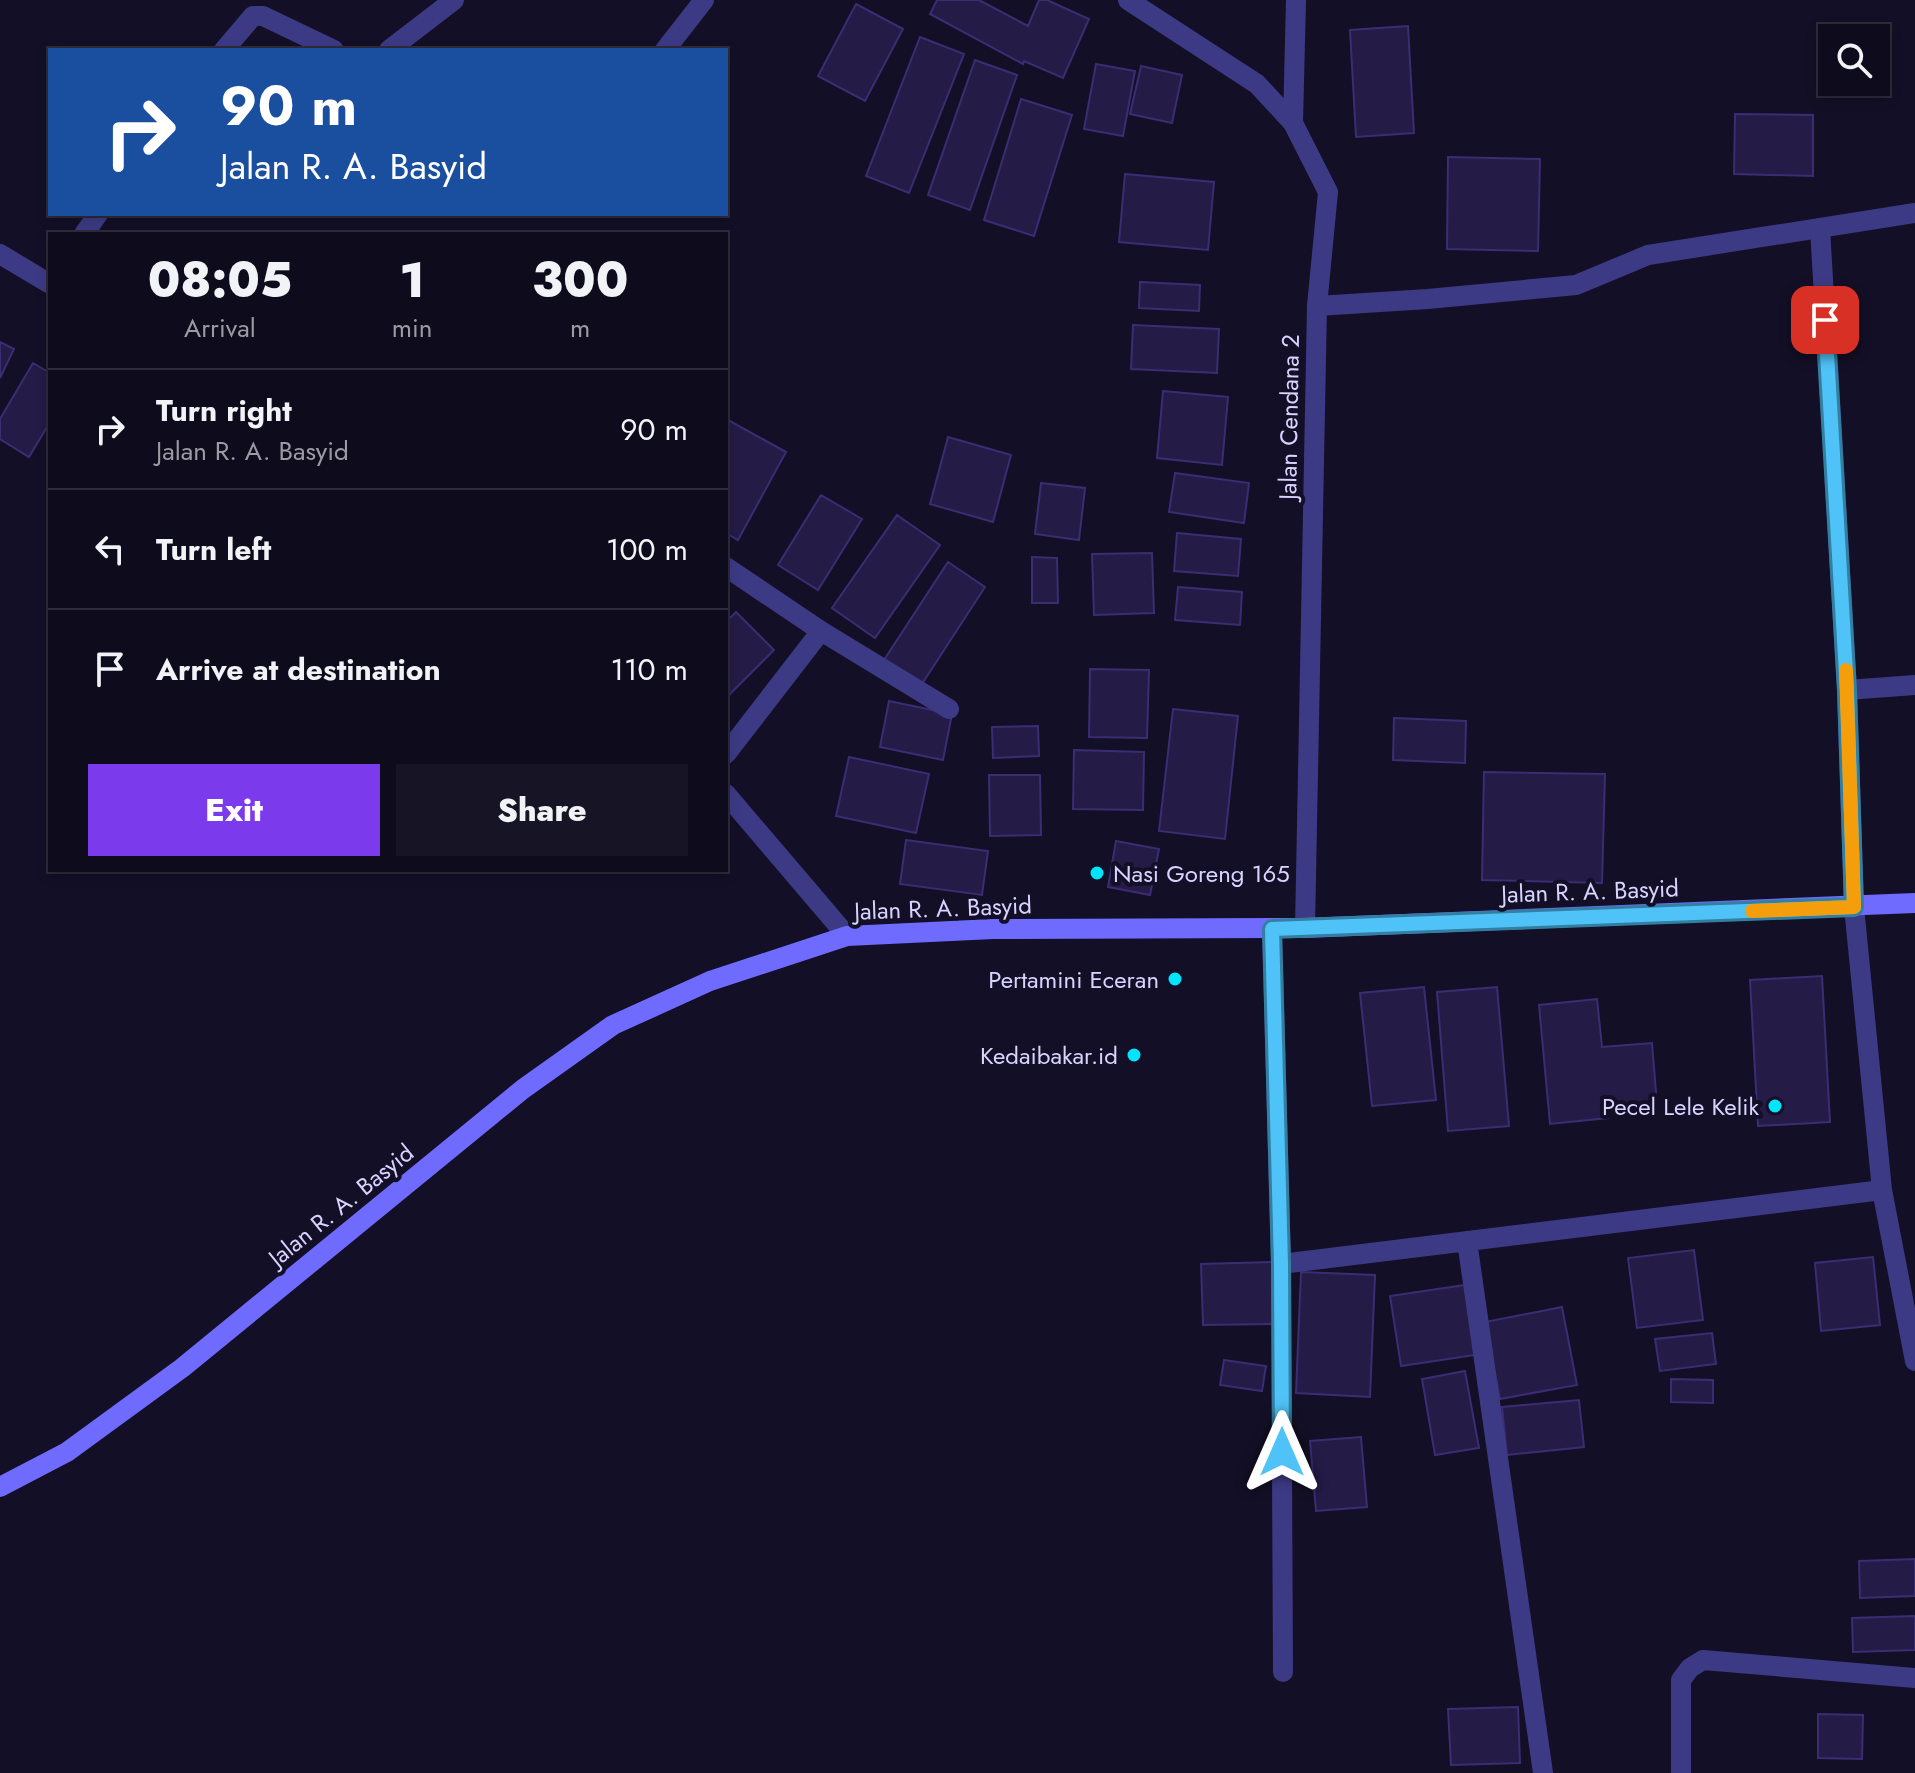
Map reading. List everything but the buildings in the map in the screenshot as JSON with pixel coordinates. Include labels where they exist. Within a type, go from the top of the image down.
[{"type":"main road","name":"Jalan R. A. Basyid","points":[[0,1487],[67,1452],[182,1368],[523,1089],[613,1025],[710,981],[847,936],[993,929],[1305,928],[1915,903]]},
{"type":"street","points":[[392,48],[454,0]]},
{"type":"street","points":[[667,48],[704,0]]},
{"type":"street","name":"Jalan Cendana 2","points":[[1128,0],[1257,84],[1293,123],[1328,192],[1317,306],[1305,928]]},
{"type":"street","points":[[1293,123],[1296,0]]},
{"type":"street","points":[[226,48],[253,16],[275,19],[330,48]]},
{"type":"street","points":[[1317,306],[1576,285],[1648,255],[1915,213]]},
{"type":"street","points":[[1820,228],[1847,690],[1854,907],[1882,1190],[1915,1361]]},
{"type":"street","points":[[0,254],[48,281]]},
{"type":"street","points":[[728,568],[821,631],[949,709]]},
{"type":"street","points":[[728,751],[821,631]]},
{"type":"street","points":[[1847,690],[1915,685]]},
{"type":"street","points":[[728,796],[847,936]]},
{"type":"street","points":[[1272,929],[1281,1264],[1283,1672]]},
{"type":"street","points":[[1281,1264],[1882,1190]]},
{"type":"street","points":[[1467,1241],[1543,1773]]},
{"type":"street","points":[[1681,1773],[1681,1680],[1690,1668],[1703,1660],[1915,1678]]},
{"type":"slow traffic","points":[[1752,911],[1854,907],[1846,670]]},
{"type":"place","name":"Nasi Goreng 165","points":[[1097,873]]},
{"type":"place","name":"Pertamini Eceran","points":[[1175,979]]},
{"type":"place","name":"Kedaibakar.id","points":[[1134,1055]]},
{"type":"place","name":"Pecel Lele Kelik","points":[[1775,1106]]},
{"type":"route","points":[[1282,1452],[1281,1264],[1272,929],[1854,907],[1847,690],[1825,320]]}]
